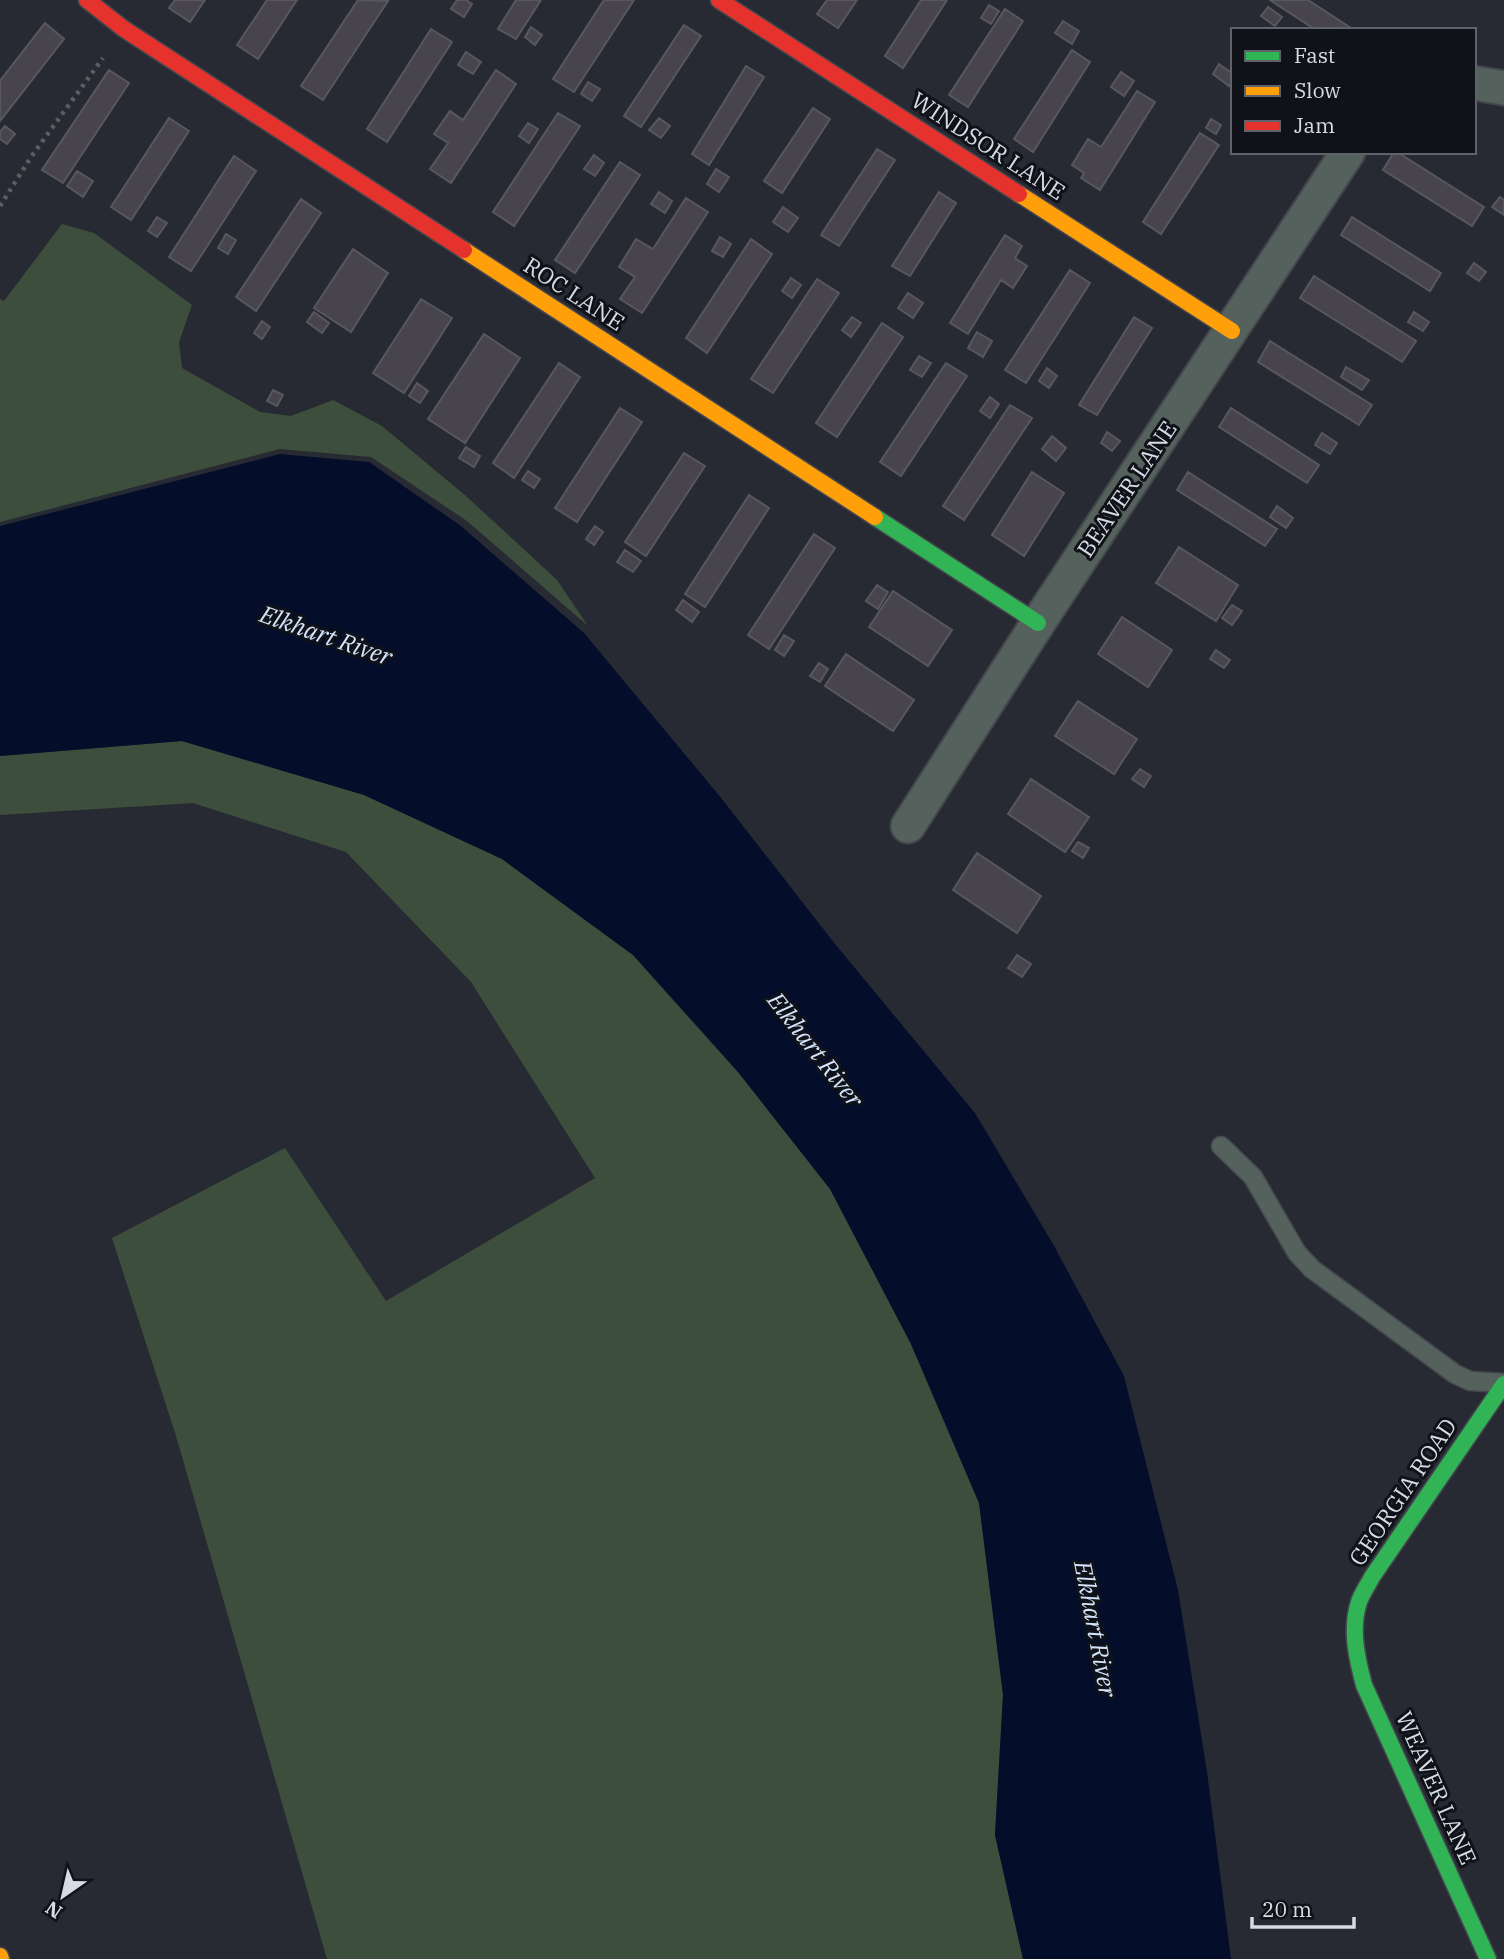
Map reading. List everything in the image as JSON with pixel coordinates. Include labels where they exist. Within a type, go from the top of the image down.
[{"type":"street","name":"ROC LANE","points":[[87,0],[124,29],[1038,623]]},
{"type":"street","name":"WINDSOR LANE","points":[[719,0],[1232,331]]},
{"type":"street","points":[[1476,83],[1504,88]]},
{"type":"street","name":"BEAVER LANE","points":[[908,826],[1038,623],[1347,154]]},
{"type":"street","name":"GEORGIA ROAD","points":[[1356,1631],[1359,1602],[1372,1577],[1504,1383]]},
{"type":"street","name":"WEAVER LANE","points":[[1356,1631],[1357,1659],[1364,1685],[1488,1959]]},
{"type":"lane","points":[[1221,1146],[1253,1177],[1297,1253],[1312,1269],[1455,1374],[1470,1381],[1504,1383]]},
{"type":"path","points":[[0,206],[31,157],[124,29]]},
{"type":"green space","points":[[62,224],[94,233],[192,305],[179,342],[182,368],[260,412],[291,416],[333,400],[382,426],[466,496],[557,580],[588,626],[467,521],[371,457],[280,449],[0,522],[0,299],[4,301]]},
{"type":"green space","points":[[182,741],[364,795],[502,859],[633,955],[738,1072],[830,1189],[911,1344],[979,1503],[1003,1695],[995,1835],[1023,1959],[327,1959],[176,1436],[112,1238],[285,1148],[386,1301],[595,1178],[471,982],[346,852],[193,803],[0,815],[0,756]]},
{"type":"water","name":"Elkhart River","points":[[280,454],[369,462],[461,526],[584,633],[722,799],[835,944],[975,1113],[1053,1244],[1124,1376],[1178,1590],[1207,1772],[1231,1959],[1023,1959],[995,1835],[1003,1695],[979,1503],[911,1344],[830,1189],[738,1072],[633,955],[502,859],[364,795],[182,741],[0,756],[0,526]]},
{"type":"building","points":[[175,0],[205,0],[190,22],[169,8]]},
{"type":"building","points":[[267,0],[297,0],[258,59],[237,45]]},
{"type":"building","points":[[358,0],[388,1],[323,100],[301,86]]},
{"type":"building","points":[[457,0],[466,0],[472,4],[464,17],[451,9]]},
{"type":"building","points":[[516,0],[541,0],[516,39],[498,29]]},
{"type":"building","points":[[604,0],[634,0],[574,92],[553,79]]},
{"type":"building","points":[[827,0],[857,0],[838,28],[817,14]]},
{"type":"building","points":[[921,0],[947,0],[903,68],[885,56]]},
{"type":"building","points":[[1270,0],[1308,0],[1351,28],[1313,28]]},
{"type":"building","points":[[989,5],[999,11],[991,24],[981,18]]},
{"type":"building","points":[[1268,7],[1282,17],[1275,26],[1261,16]]},
{"type":"building","points":[[1005,9],[1023,21],[968,107],[949,95]]},
{"type":"building","points":[[1063,21],[1079,31],[1072,44],[1055,33]]},
{"type":"building","points":[[45,23],[64,39],[0,121],[0,81]]},
{"type":"building","points":[[684,25],[701,36],[641,127],[624,116]]},
{"type":"building","points":[[531,27],[542,35],[535,45],[525,37]]},
{"type":"building","points":[[431,29],[452,42],[387,142],[367,129]]},
{"type":"building","points":[[1072,50],[1090,62],[1033,152],[1014,139]]},
{"type":"building","points":[[466,52],[481,62],[473,74],[458,65]]},
{"type":"building","points":[[1219,64],[1231,73],[1231,84],[1229,86],[1213,74]]},
{"type":"building","points":[[746,66],[764,77],[709,165],[692,154]]},
{"type":"building","points":[[109,70],[129,83],[63,183],[42,170]]},
{"type":"building","points":[[496,70],[516,84],[451,183],[430,169],[448,143],[434,134],[450,111],[463,120]]},
{"type":"building","points":[[1121,72],[1134,81],[1124,96],[1111,87]]},
{"type":"building","points":[[588,82],[600,89],[592,101],[581,94]]},
{"type":"building","points":[[1137,91],[1155,102],[1100,190],[1081,178],[1084,173],[1072,165],[1088,139],[1101,147]]},
{"type":"building","points":[[813,108],[830,119],[782,193],[764,181]]},
{"type":"building","points":[[558,113],[580,126],[514,226],[493,212]]},
{"type":"building","points":[[169,118],[189,131],[131,220],[111,207]]},
{"type":"building","points":[[659,118],[670,126],[661,138],[649,130]]},
{"type":"building","points":[[1211,119],[1221,125],[1216,134],[1206,128]]},
{"type":"building","points":[[528,123],[538,129],[529,143],[519,136]]},
{"type":"building","points":[[5,126],[15,134],[7,144],[0,139],[0,132]]},
{"type":"building","points":[[1200,133],[1219,145],[1161,234],[1143,222]]},
{"type":"building","points":[[877,149],[895,160],[839,246],[821,235]]},
{"type":"building","points":[[1393,154],[1400,154],[1484,207],[1472,226],[1383,170]]},
{"type":"building","points":[[594,155],[604,163],[595,176],[584,169]]},
{"type":"building","points":[[234,156],[256,171],[191,271],[169,257]]},
{"type":"building","points":[[620,162],[640,175],[575,273],[555,260]]},
{"type":"building","points":[[716,169],[729,177],[719,192],[707,184]]},
{"type":"building","points":[[77,171],[93,181],[83,197],[67,186]]},
{"type":"building","points":[[659,192],[672,201],[665,213],[651,204]]},
{"type":"building","points":[[939,192],[956,203],[910,276],[892,266]]},
{"type":"building","points":[[1500,197],[1504,200],[1504,215],[1492,207]]},
{"type":"building","points":[[686,198],[708,212],[642,313],[620,299],[635,277],[619,267],[636,239],[653,249]]},
{"type":"building","points":[[301,199],[321,213],[256,311],[236,297]]},
{"type":"building","points":[[783,207],[798,218],[788,232],[773,222]]},
{"type":"building","points":[[157,217],[167,223],[157,237],[148,231]]},
{"type":"building","points":[[1352,217],[1441,273],[1430,291],[1341,235]]},
{"type":"building","points":[[226,234],[236,240],[228,254],[218,248]]},
{"type":"building","points":[[1005,235],[1022,246],[1015,258],[1027,266],[1013,288],[1001,280],[968,334],[950,323]]},
{"type":"building","points":[[720,237],[731,244],[723,257],[712,251]]},
{"type":"building","points":[[751,239],[772,254],[707,353],[686,338]]},
{"type":"building","points":[[353,249],[388,273],[351,332],[314,308]]},
{"type":"building","points":[[1474,263],[1486,272],[1479,281],[1467,273]]},
{"type":"building","points":[[1070,270],[1090,283],[1026,383],[1005,370]]},
{"type":"building","points":[[1314,276],[1416,341],[1402,362],[1300,298]]},
{"type":"building","points":[[791,278],[801,285],[792,298],[782,291]]},
{"type":"building","points":[[817,279],[839,293],[773,393],[751,379]]},
{"type":"building","points":[[908,293],[923,303],[913,318],[898,308]]},
{"type":"building","points":[[421,299],[452,318],[404,393],[373,373]]},
{"type":"building","points":[[314,312],[329,323],[322,333],[307,322]]},
{"type":"building","points":[[1414,312],[1429,322],[1423,331],[1408,322]]},
{"type":"building","points":[[852,317],[861,323],[851,337],[842,330]]},
{"type":"building","points":[[1134,317],[1152,328],[1097,415],[1079,405]]},
{"type":"building","points":[[262,321],[270,327],[262,339],[254,333]]},
{"type":"building","points":[[882,323],[903,337],[837,437],[816,423]]},
{"type":"building","points":[[977,332],[992,341],[983,357],[968,348]]},
{"type":"building","points":[[484,334],[520,358],[465,443],[428,419]]},
{"type":"building","points":[[1270,341],[1372,405],[1359,425],[1258,362]]},
{"type":"building","points":[[919,356],[931,363],[922,377],[910,370]]},
{"type":"building","points":[[559,363],[580,377],[514,478],[493,463]]},
{"type":"building","points":[[946,363],[967,376],[901,476],[880,462]]},
{"type":"building","points":[[1346,367],[1369,380],[1362,390],[1341,377]]},
{"type":"building","points":[[1047,368],[1057,376],[1049,388],[1039,381]]},
{"type":"building","points":[[417,383],[428,391],[420,403],[409,396]]},
{"type":"building","points":[[273,390],[283,395],[277,406],[267,401]]},
{"type":"building","points":[[990,397],[999,404],[990,418],[980,411]]},
{"type":"building","points":[[1010,405],[1032,418],[964,520],[943,506]]},
{"type":"building","points":[[620,408],[642,422],[577,522],[555,508]]},
{"type":"building","points":[[1231,408],[1319,465],[1307,483],[1219,427]]},
{"type":"building","points":[[1107,432],[1120,441],[1112,451],[1101,443]]},
{"type":"building","points":[[1322,433],[1337,443],[1330,454],[1315,445]]},
{"type":"building","points":[[1052,436],[1066,448],[1056,461],[1042,449]]},
{"type":"building","points":[[466,447],[480,456],[474,467],[459,458]]},
{"type":"building","points":[[684,453],[705,466],[646,556],[625,542]]},
{"type":"building","points":[[528,471],[540,479],[534,488],[522,480]]},
{"type":"building","points":[[1032,472],[1064,493],[1024,556],[992,535]]},
{"type":"building","points":[[1188,472],[1277,529],[1265,546],[1177,490]]},
{"type":"building","points":[[749,495],[769,508],[705,607],[685,594]]},
{"type":"building","points":[[1277,506],[1293,518],[1286,528],[1270,517]]},
{"type":"building","points":[[595,526],[603,532],[594,545],[586,539]]},
{"type":"building","points":[[814,534],[835,548],[769,649],[748,635]]},
{"type":"building","points":[[1179,547],[1238,585],[1216,621],[1156,583]]},
{"type":"building","points":[[625,550],[641,561],[633,572],[617,562]]},
{"type":"building","points":[[877,585],[888,592],[878,609],[866,601]]},
{"type":"building","points":[[893,591],[952,630],[928,666],[869,627]]},
{"type":"building","points":[[683,600],[699,612],[692,622],[676,610]]},
{"type":"building","points":[[1232,605],[1242,611],[1232,625],[1222,618]]},
{"type":"building","points":[[1122,617],[1172,650],[1148,687],[1098,654]]},
{"type":"building","points":[[784,635],[794,641],[784,656],[775,650]]},
{"type":"building","points":[[1216,650],[1230,660],[1224,668],[1210,659]]},
{"type":"building","points":[[846,654],[914,700],[893,731],[825,686]]},
{"type":"building","points":[[819,663],[828,669],[820,682],[810,676]]},
{"type":"building","points":[[1078,701],[1137,739],[1114,774],[1055,736]]},
{"type":"building","points":[[1140,769],[1151,776],[1144,787],[1132,779]]},
{"type":"building","points":[[1031,779],[1089,817],[1065,852],[1008,814]]},
{"type":"building","points":[[1078,842],[1089,848],[1083,858],[1072,851]]},
{"type":"building","points":[[977,853],[1041,896],[1017,933],[953,890]]},
{"type":"building","points":[[1017,955],[1031,964],[1022,977],[1008,968]]},
{"type":"traffic: fast","points":[[875,517],[1038,623]]},
{"type":"traffic: fast","points":[[1488,1959],[1364,1685],[1357,1654],[1355,1623],[1359,1602],[1372,1577],[1504,1384]]},
{"type":"traffic: slow","points":[[1019,194],[1232,331]]},
{"type":"traffic: slow","points":[[464,250],[875,517]]},
{"type":"traffic: jam","points":[[87,0],[124,29],[464,250]]},
{"type":"traffic: jam","points":[[719,0],[1019,194]]}]
